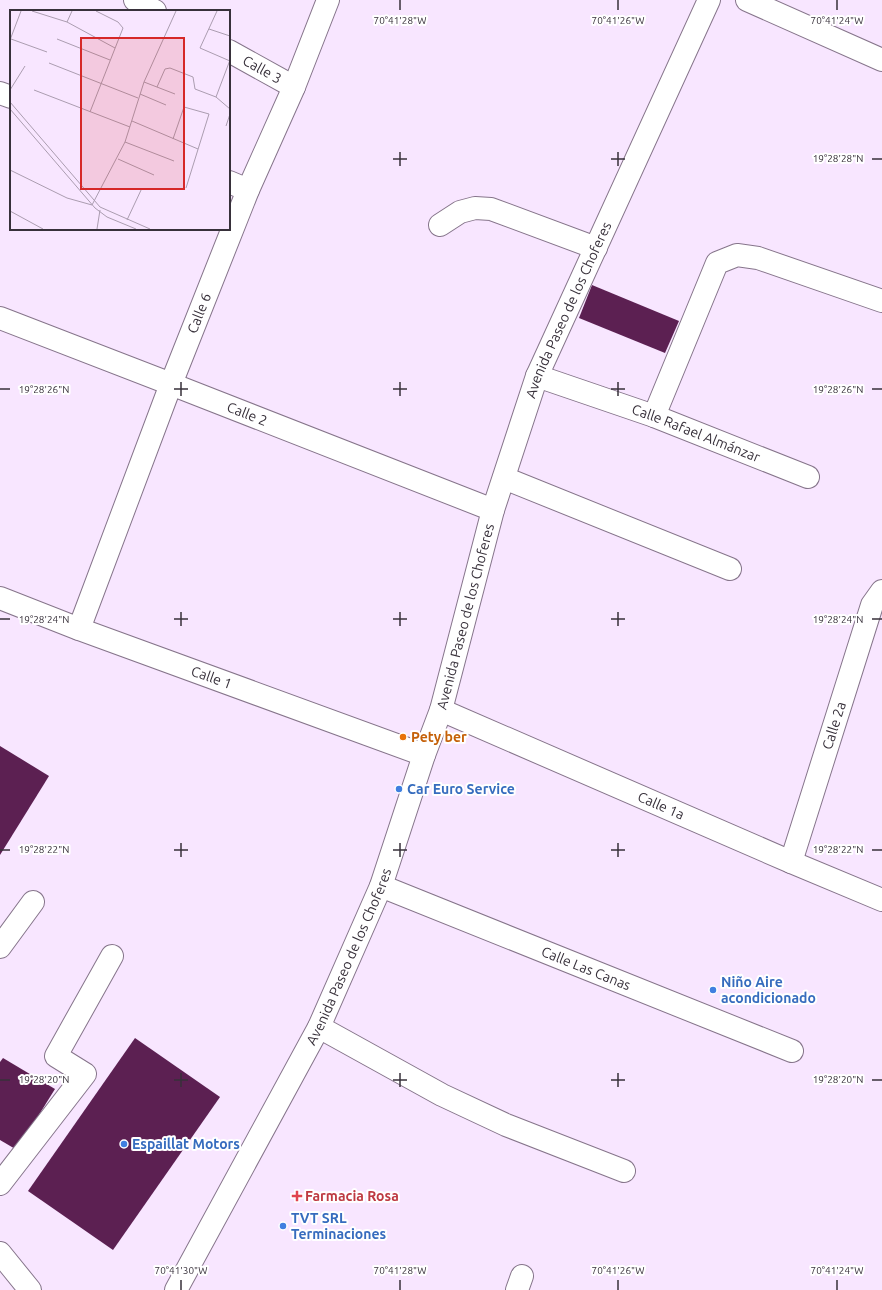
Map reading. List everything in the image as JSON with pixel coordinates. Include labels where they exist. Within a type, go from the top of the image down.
[{"type":"main road","points":[[135,0],[153,10]]},
{"type":"main road","name":"Calle 6","points":[[230,212],[239,186],[294,87],[328,0]]},
{"type":"main road","name":"Avenida Paseo de los Choferes","points":[[176,1290],[319,1027],[381,886],[424,755],[441,710],[493,510],[537,376],[709,0]]},
{"type":"main road","points":[[747,0],[882,60]]},
{"type":"main road","name":"Calle 3","points":[[230,53],[294,87]]},
{"type":"main road","points":[[0,93],[10,97]]},
{"type":"main road","points":[[440,224],[460,212],[474,208],[491,209],[596,248]]},
{"type":"main road","name":"Calle 6","points":[[79,629],[171,384],[224,230]]},
{"type":"main road","points":[[654,416],[717,264],[738,255],[758,258],[882,301]]},
{"type":"main road","name":"Calle 2","points":[[0,318],[493,510]]},
{"type":"main road","name":"Calle Rafael Almánzar","points":[[537,376],[654,416],[808,477]]},
{"type":"main road","points":[[504,478],[730,568]]},
{"type":"main road","name":"Calle 2a","points":[[791,862],[872,605],[882,591]]},
{"type":"main road","name":"Calle 1","points":[[0,598],[79,629],[424,755]]},
{"type":"main road","name":"Calle 1a","points":[[441,710],[882,900]]},
{"type":"main road","name":"Calle Las Canas","points":[[381,886],[792,1051]]},
{"type":"main road","points":[[0,947],[33,902]]},
{"type":"main road","points":[[0,1184],[85,1074],[56,1056],[112,956]]},
{"type":"main road","points":[[319,1027],[442,1095],[506,1125],[624,1171]]},
{"type":"main road","points":[[0,1253],[30,1290]]},
{"type":"building","points":[[592,285],[679,321],[665,353],[579,318]]},
{"type":"building","points":[[0,746],[49,776],[0,855]]},
{"type":"building","name":"Espaillat Motors","points":[[135,1038],[220,1097],[113,1250],[28,1191]]},
{"type":"building","points":[[3,1058],[55,1089],[17,1150],[0,1140],[0,1062]]},
{"type":"place","name":"Pety ber","points":[[403,737]]},
{"type":"place","name":"Car Euro Service","points":[[399,789]]},
{"type":"place","name":"Niño Aire acondicionado","points":[[713,990]]},
{"type":"place","name":"Espaillat Motors","points":[[124,1144]]},
{"type":"place","name":"Farmacia Rosa","points":[[297,1196]]},
{"type":"place","name":"TVT SRL Terminaciones","points":[[283,1226]]}]
